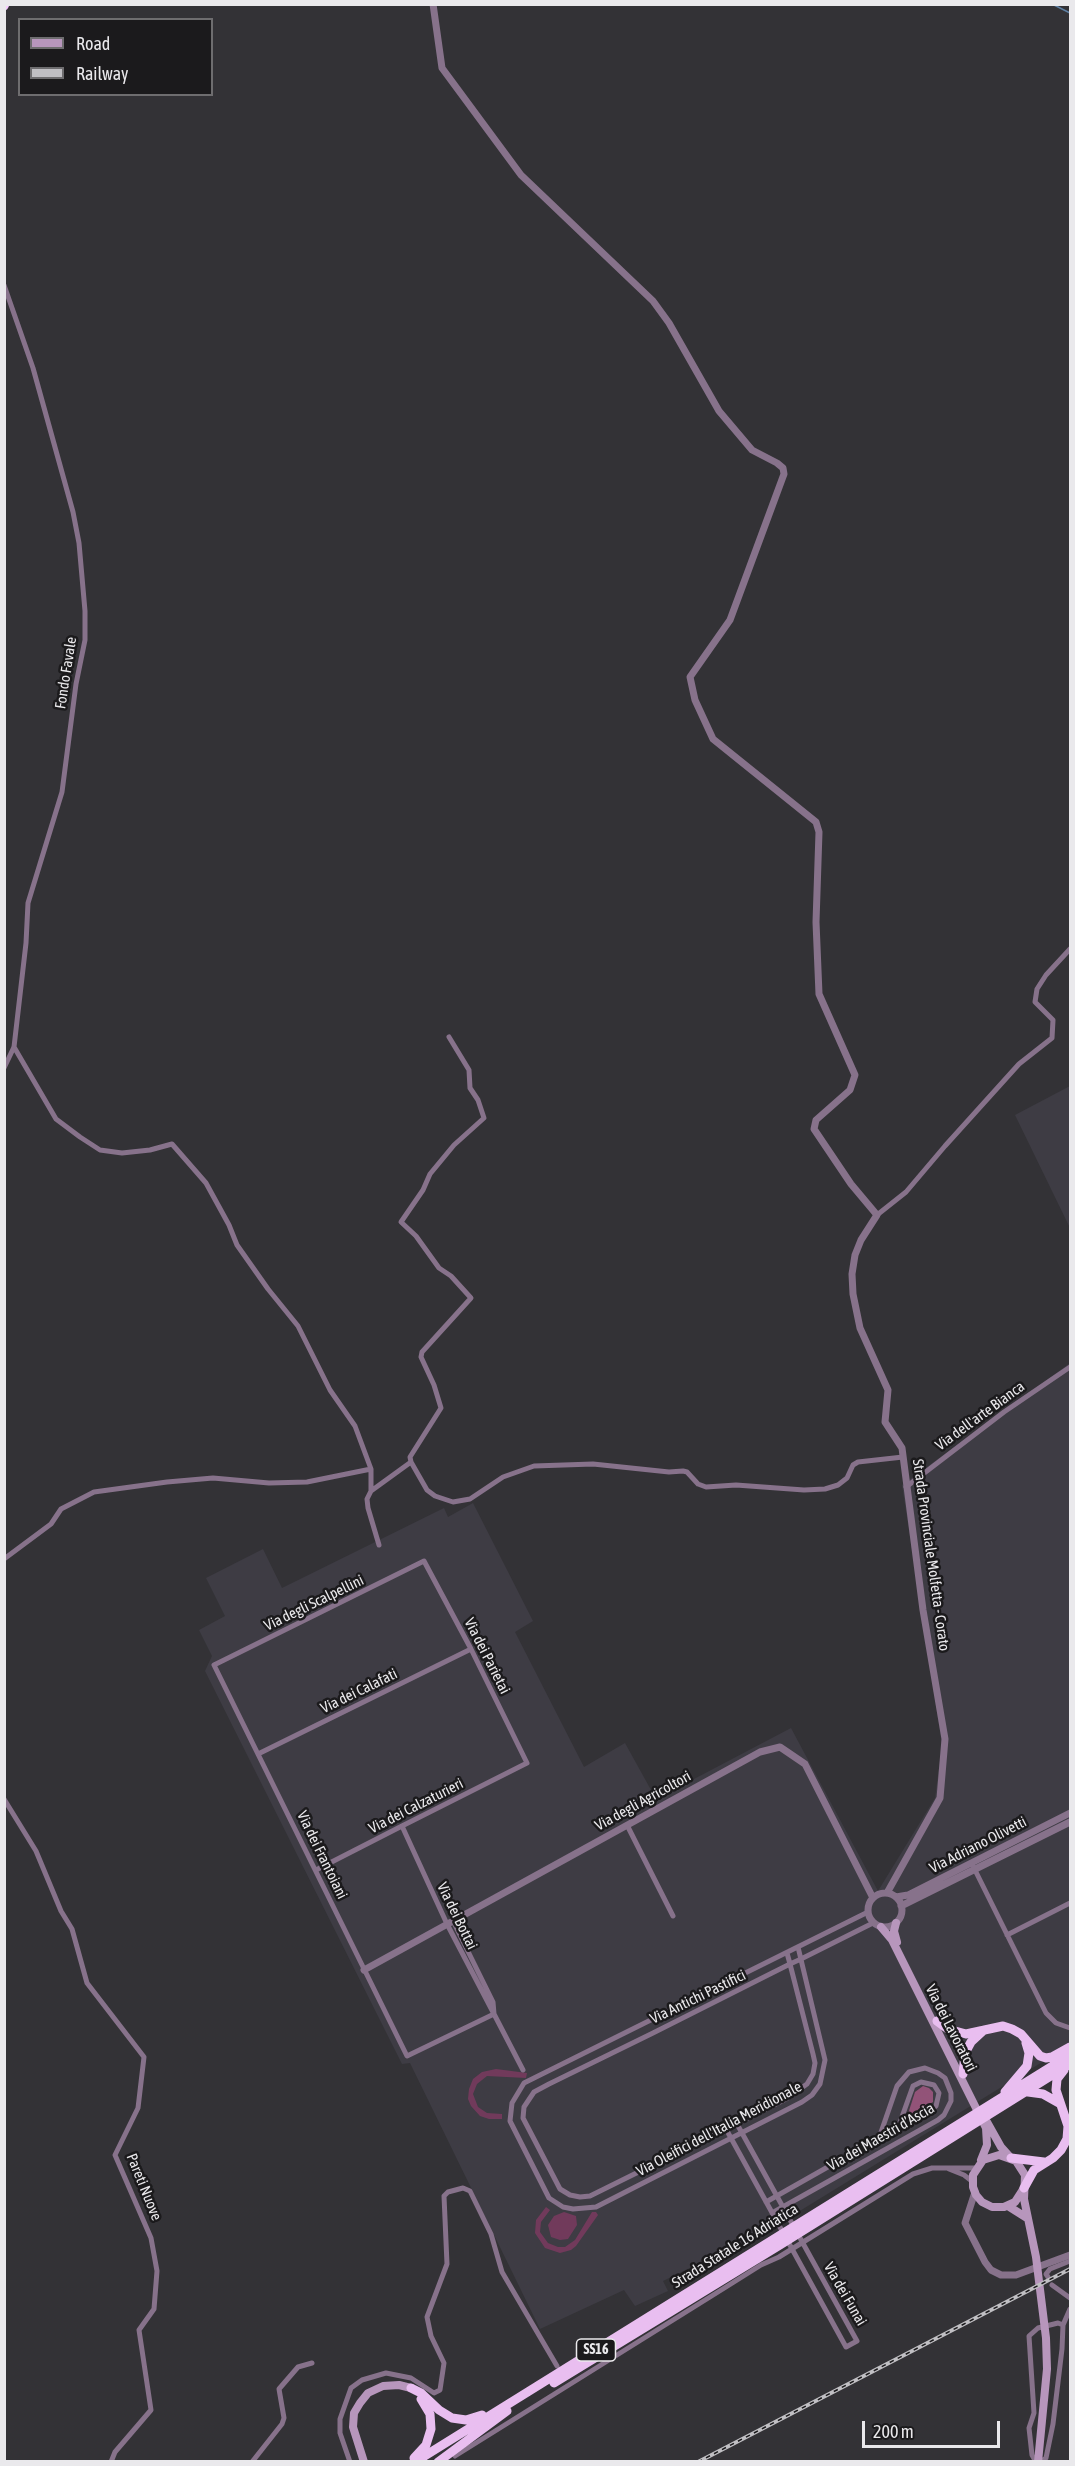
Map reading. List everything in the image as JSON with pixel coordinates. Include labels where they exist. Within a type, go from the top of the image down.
[{"type":"highway","points":[[937,2020],[948,2029],[966,2034],[1003,2026],[1021,2034],[1041,2056],[1046,2058],[1071,2047]]},
{"type":"highway","points":[[963,2074],[965,2053],[971,2042],[986,2028]]},
{"type":"highway","points":[[1000,2104],[1027,2066],[1029,2053],[1026,2041]]},
{"type":"highway","name":"Strada Statale 16 Adriatica","points":[[426,2462],[1000,2104],[1071,2055]]},
{"type":"highway","points":[[1024,2188],[1034,2170],[1061,2150],[1067,2139],[1068,2126],[1064,2109],[1057,2096],[1058,2079],[1071,2064]]},
{"type":"highway","name":"Strada Statale 16 Adriatica","points":[[1000,2104],[1025,2093],[1071,2064]]},
{"type":"highway","points":[[1025,2093],[1043,2094],[1064,2109]]},
{"type":"highway","points":[[1011,2158],[1044,2162]]},
{"type":"highway","name":"Strada Statale 16 Adriatica","points":[[415,2462],[521,2395],[778,2242]]},
{"type":"highway","points":[[409,2462],[425,2446],[432,2427],[427,2406],[411,2388]]},
{"type":"highway","name":"SS16","points":[[411,2388],[422,2394],[443,2413],[463,2420],[481,2416],[521,2395]]},
{"type":"highway","name":"SS16","points":[[438,2462],[507,2411]]},
{"type":"main road","points":[[877,1925],[893,1938],[896,1923]]},
{"type":"main road","name":"Via dei Lavoratori","points":[[893,1938],[937,2020],[988,2127]]},
{"type":"main road","name":"Via dei Lavoratori","points":[[893,1938],[988,2127]]},
{"type":"main road","points":[[988,2127],[1001,2147],[1023,2171],[1027,2218],[1036,2257],[1047,2338],[1047,2369],[1038,2462]]},
{"type":"main road","points":[[988,2127],[987,2145],[973,2182],[975,2192],[980,2200],[989,2206],[999,2208],[1008,2206],[1019,2198],[1024,2188]]},
{"type":"main road","points":[[978,2166],[993,2155],[1011,2158]]},
{"type":"main road","points":[[1008,2206],[1027,2218]]},
{"type":"main road","points":[[363,2459],[354,2436],[353,2425],[360,2403],[368,2393],[383,2386],[396,2384],[411,2388]]},
{"type":"street","points":[[433,4],[442,69],[521,175],[653,301],[669,323],[724,418],[757,454],[783,468],[781,484],[730,621],[690,676],[695,700],[713,739],[816,822],[819,827],[816,956],[819,994],[855,1076],[850,1090],[816,1120],[814,1129],[851,1184],[877,1215],[906,1192],[1019,1064],[1052,1038],[1053,1020],[1035,1002],[1037,989],[1046,975],[1071,949]]},
{"type":"street","name":"Fondo Favale","points":[[4,285],[33,369],[73,512],[80,543],[85,611],[85,640],[76,684],[62,792],[28,903],[26,943],[14,1047],[4,1068]]},
{"type":"street","points":[[449,1037],[469,1070],[470,1088],[478,1100],[484,1118],[454,1144],[430,1174],[423,1190],[401,1222],[416,1236],[439,1268],[450,1276],[471,1299],[422,1352],[421,1357],[434,1385],[441,1408],[410,1457],[427,1490],[435,1496],[453,1502],[470,1498],[503,1477],[534,1466],[593,1464],[669,1473],[683,1471],[687,1472],[698,1484],[706,1487],[736,1485],[804,1490],[825,1489],[838,1485],[847,1478],[853,1465],[858,1462],[903,1457]]},
{"type":"street","points":[[14,1047],[56,1119],[80,1137],[100,1150],[122,1153],[150,1150],[172,1144],[206,1183],[237,1245],[298,1326],[320,1372],[355,1426],[372,1469],[371,1491],[367,1499],[378,1545]]},
{"type":"street","name":"Strada Provinciale Molfetta - Corato","points":[[877,1215],[861,1240],[855,1255],[852,1285],[856,1317],[888,1390],[885,1422],[902,1448],[946,1751],[940,1798],[887,1893]]},
{"type":"street","name":"Via dell'arte Bianca","points":[[906,1487],[1004,1412],[1071,1367]]},
{"type":"street","points":[[371,1491],[411,1462]]},
{"type":"street","points":[[4,1559],[51,1524],[61,1509],[94,1492],[213,1478],[269,1483],[307,1482],[372,1469]]},
{"type":"street","name":"Via dei Parietai","points":[[424,1562],[471,1649],[527,1763]]},
{"type":"street","name":"Via degli Scalpellini","points":[[214,1665],[424,1562]]},
{"type":"street","name":"Via dei Calafati","points":[[258,1754],[471,1649]]},
{"type":"street","name":"Via dei Frantoiani","points":[[214,1665],[406,2056],[494,2014]]},
{"type":"street","name":"Via degli Agricoltori","points":[[364,1970],[760,1752],[780,1747],[805,1764],[873,1898]]},
{"type":"street","name":"Via dei Calzaturieri","points":[[316,1870],[527,1763]]},
{"type":"street","name":"Pareti Nuove","points":[[4,1799],[36,1851],[72,1929],[87,1983],[144,2057],[138,2108],[115,2155],[151,2238],[157,2271],[154,2308],[139,2330],[151,2410],[115,2452],[111,2462]]},
{"type":"street","name":"Via Adriano Olivetti","points":[[901,1906],[1071,1813]]},
{"type":"street","name":"Via Adriano Olivetti","points":[[896,1897],[908,1895],[1071,1822]]},
{"type":"street","points":[[627,1825],[673,1916]]},
{"type":"street","name":"Via dei Bottai","points":[[402,1826],[450,1923],[493,2002],[494,2014],[523,2070]]},
{"type":"street","points":[[973,1867],[1046,2013],[1056,2023],[1071,2028]]},
{"type":"street","points":[[887,1893],[896,1897],[901,1906],[901,1915],[896,1923],[877,1925],[868,1912],[873,1898],[887,1893]]},
{"type":"street","points":[[1007,1935],[1071,1903]]},
{"type":"street","name":"Via Antichi Pastifici","points":[[596,2207],[573,2209],[563,2207],[549,2198],[511,2124],[510,2111],[514,2097],[524,2084],[868,1912]]},
{"type":"street","name":"Via Antichi Pastifici","points":[[590,2196],[580,2198],[556,2186],[523,2118],[524,2106],[534,2092],[790,1964],[877,1925]]},
{"type":"street","name":"Via Oleifici dell'Italia Meridionale","points":[[596,2207],[812,2095],[820,2084],[824,2071],[824,2052],[798,1947]]},
{"type":"street","name":"Via Oleifici dell'Italia Meridionale","points":[[590,2196],[774,2105],[797,2093],[807,2084],[813,2074],[815,2062],[787,1953]]},
{"type":"street","name":"Via dei Maestri d’Ascia","points":[[766,2202],[876,2140],[885,2125],[897,2086],[909,2072],[924,2068],[945,2078],[951,2092],[951,2101],[945,2115],[772,2213]]},
{"type":"street","points":[[876,2140],[898,2128],[936,2106],[939,2093],[934,2085],[921,2082],[913,2086],[898,2128]]},
{"type":"street","points":[[774,2105],[778,2114]]},
{"type":"street","name":"Via dei Funai","points":[[726,2129],[846,2347],[857,2341],[737,2124]]},
{"type":"street","points":[[885,2125],[896,2144]]},
{"type":"street","points":[[455,2456],[568,2382],[791,2250],[913,2174],[932,2168],[978,2166]]},
{"type":"street","points":[[945,2168],[964,2175],[973,2182]]},
{"type":"street","points":[[350,2462],[340,2433],[340,2419],[351,2388],[362,2380],[386,2373],[411,2378],[432,2392],[440,2390],[444,2363],[431,2336],[427,2317],[447,2264],[444,2196],[448,2192],[463,2187],[470,2191],[491,2234],[502,2272],[557,2366]]},
{"type":"street","points":[[975,2192],[966,2223],[969,2234],[984,2262],[991,2270],[1001,2275],[1016,2275],[1071,2255]]},
{"type":"street","points":[[969,2211],[989,2206]]},
{"type":"street","points":[[1048,2277],[1046,2274],[1050,2270],[1071,2260]]},
{"type":"street","points":[[1052,2285],[1071,2298]]},
{"type":"street","points":[[1063,2325],[1058,2323],[1038,2328],[1029,2336],[1034,2413],[1029,2428],[1032,2455],[1038,2462],[1046,2458],[1053,2424],[1063,2325],[1071,2309]]},
{"type":"street","points":[[252,2462],[282,2424],[284,2418],[279,2389],[298,2367],[312,2363]]},
{"type":"shaded area","points":[[1070,1086],[1070,1228],[1015,1115]]},
{"type":"shaded area","points":[[1070,1363],[1070,2045],[772,2228],[663,2281],[668,2291],[635,2306],[624,2290],[540,2329],[410,2063],[402,2064],[205,1671],[212,1656],[199,1630],[225,1616],[206,1578],[263,1549],[282,1588],[444,1508],[448,1517],[473,1503],[533,1621],[515,1632],[584,1767],[625,1743],[656,1799],[791,1728],[878,1891],[935,1798],[942,1745],[902,1485]]},
{"type":"shaded area","points":[[496,2069],[527,2073],[526,2078],[487,2076],[477,2084],[473,2094],[478,2107],[487,2113],[502,2114],[502,2119],[489,2119],[480,2116],[471,2106],[468,2099],[469,2089],[473,2079],[482,2072]]},
{"type":"shaded area","points":[[923,2086],[933,2092],[933,2102],[907,2117],[915,2092]]},
{"type":"shaded area","points":[[546,2207],[550,2210],[541,2222],[540,2232],[548,2243],[558,2247],[565,2247],[575,2240],[592,2212],[598,2215],[576,2246],[560,2253],[545,2248],[535,2233],[536,2220]]},
{"type":"shaded area","points":[[564,2212],[576,2216],[577,2225],[568,2239],[560,2240],[551,2237],[548,2225],[554,2216]]},
{"type":"waterway","points":[[1052,4],[1070,13]]},
{"type":"railway","points":[[698,2462],[1070,2269]]}]
